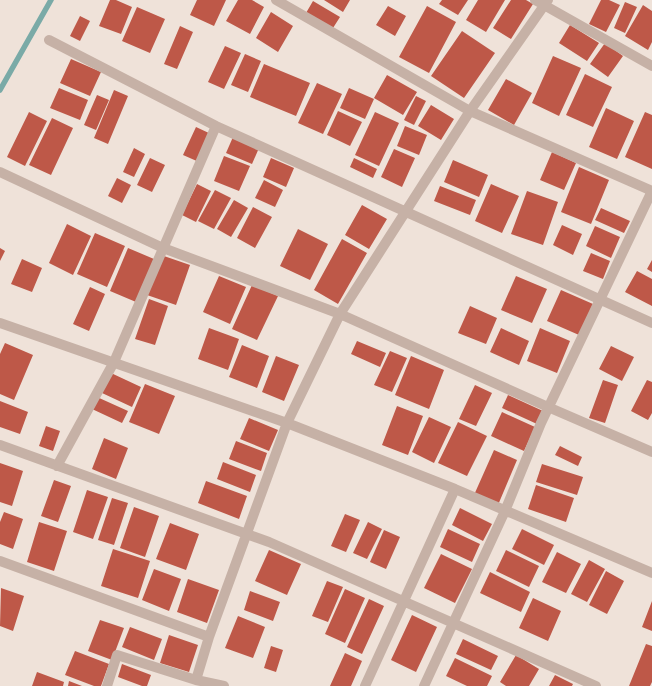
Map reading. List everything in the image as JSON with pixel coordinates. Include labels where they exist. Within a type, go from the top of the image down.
[{"type":"street","points":[[276,0],[470,111],[652,191],[548,407],[505,511],[452,622],[424,686]]},
{"type":"street","points":[[535,0],[546,3],[652,66]]},
{"type":"street","points":[[196,680],[209,637],[286,423],[340,314],[470,111],[546,3]]},
{"type":"street","points":[[49,40],[216,126],[652,323]]},
{"type":"street","points":[[57,466],[114,362],[216,126]]},
{"type":"street","points":[[0,172],[163,248],[340,314],[652,452]]},
{"type":"street","points":[[0,323],[286,423],[455,489],[652,573]]},
{"type":"street","points":[[0,445],[269,542],[596,686]]},
{"type":"street","points":[[365,686],[455,489]]},
{"type":"street","points":[[0,561],[209,637]]},
{"type":"street","points":[[107,686],[117,655],[196,680],[224,686]]},
{"type":"building","points":[[110,0],[116,0],[132,7],[121,34],[99,26]]},
{"type":"building","points":[[197,0],[226,0],[214,26],[190,15]]},
{"type":"building","points":[[238,0],[252,0],[264,7],[250,34],[226,21]]},
{"type":"building","points":[[324,0],[350,0],[343,12]]},
{"type":"building","points":[[442,0],[468,0],[458,15],[439,4]]},
{"type":"building","points":[[478,0],[505,0],[486,32],[466,20]]},
{"type":"building","points":[[511,0],[526,0],[533,4],[511,39],[493,28]]},
{"type":"building","points":[[601,0],[609,0],[620,5],[606,32],[589,24]]},
{"type":"building","points":[[313,1],[340,17],[333,28],[306,13]]},
{"type":"building","points":[[625,2],[637,7],[625,33],[614,28]]},
{"type":"building","points":[[643,5],[652,11],[652,42],[648,50],[625,36]]},
{"type":"building","points":[[388,6],[406,16],[395,36],[376,25]]},
{"type":"building","points":[[427,6],[456,22],[429,73],[399,57]]},
{"type":"building","points":[[137,7],[165,19],[150,53],[122,41]]},
{"type":"building","points":[[271,12],[293,26],[278,52],[256,38]]},
{"type":"building","points":[[80,16],[90,21],[80,41],[70,36]]},
{"type":"building","points":[[570,25],[599,43],[587,61],[559,43]]},
{"type":"building","points":[[180,26],[193,32],[177,69],[164,64]]},
{"type":"building","points":[[462,31],[495,53],[464,98],[431,76]]},
{"type":"building","points":[[605,43],[623,56],[608,77],[590,64]]},
{"type":"building","points":[[225,46],[241,53],[224,89],[208,82]]},
{"type":"building","points":[[245,54],[261,61],[248,92],[231,85]]},
{"type":"building","points":[[553,56],[581,68],[559,116],[532,103]]},
{"type":"building","points":[[71,59],[101,72],[90,96],[60,83]]},
{"type":"building","points":[[264,64],[310,83],[296,116],[250,97]]},
{"type":"building","points":[[585,74],[612,87],[593,127],[566,115]]},
{"type":"building","points":[[387,75],[417,92],[403,115],[374,98]]},
{"type":"building","points":[[506,79],[532,93],[514,125],[488,110]]},
{"type":"building","points":[[317,83],[342,94],[323,134],[298,123]]},
{"type":"building","points":[[59,88],[88,100],[80,120],[50,108]]},
{"type":"building","points":[[349,88],[374,99],[365,119],[340,108]]},
{"type":"building","points":[[114,90],[128,96],[108,144],[94,138]]},
{"type":"building","points":[[97,95],[109,100],[96,130],[84,125]]},
{"type":"building","points":[[416,96],[426,101],[414,125],[404,120]]},
{"type":"building","points":[[431,105],[454,119],[441,140],[418,126]]},
{"type":"building","points":[[606,108],[634,121],[617,159],[589,147]]},
{"type":"building","points":[[338,111],[362,122],[350,146],[327,135]]},
{"type":"building","points":[[29,112],[47,121],[25,166],[7,157]]},
{"type":"building","points":[[375,112],[399,123],[379,166],[355,155]]},
{"type":"building","points":[[645,112],[652,115],[652,169],[625,157]]},
{"type":"building","points":[[52,118],[73,128],[51,175],[29,165]]},
{"type":"building","points":[[405,126],[427,135],[419,155],[397,146]]},
{"type":"building","points":[[196,127],[211,134],[199,162],[183,155]]},
{"type":"building","points":[[233,137],[259,148],[252,164],[226,153]]},
{"type":"building","points":[[134,148],[145,154],[134,177],[123,172]]},
{"type":"building","points":[[394,149],[415,158],[402,187],[381,177]]},
{"type":"building","points":[[552,152],[576,163],[564,190],[540,180]]},
{"type":"building","points":[[224,156],[250,166],[239,191],[214,181]]},
{"type":"building","points":[[150,158],[165,165],[152,192],[137,185]]},
{"type":"building","points":[[271,158],[294,168],[286,187],[263,177]]},
{"type":"building","points":[[354,158],[377,169],[373,178],[350,167]]},
{"type":"building","points":[[453,160],[488,175],[479,197],[444,182]]},
{"type":"building","points":[[579,167],[609,180],[591,224],[561,212]]},
{"type":"building","points":[[117,178],[131,185],[122,203],[108,196]]},
{"type":"building","points":[[264,180],[283,190],[275,207],[255,198]]},
{"type":"building","points":[[197,184],[211,191],[196,222],[182,215]]},
{"type":"building","points":[[491,184],[519,196],[502,233],[475,221]]},
{"type":"building","points":[[440,186],[476,200],[470,215],[434,201]]},
{"type":"building","points":[[215,190],[231,198],[214,229],[198,221]]},
{"type":"building","points":[[527,191],[558,202],[543,245],[511,234]]},
{"type":"building","points":[[234,200],[248,208],[231,237],[217,229]]},
{"type":"building","points":[[362,205],[387,219],[369,249],[345,235]]},
{"type":"building","points":[[253,207],[272,217],[255,248],[237,238]]},
{"type":"building","points":[[601,208],[630,221],[624,233],[595,220]]},
{"type":"building","points":[[67,224],[91,236],[73,275],[49,263]]},
{"type":"building","points":[[562,225],[582,234],[573,255],[553,245]]},
{"type":"building","points":[[595,226],[620,237],[611,258],[586,246]]},
{"type":"building","points":[[298,229],[328,244],[310,280],[280,266]]},
{"type":"building","points":[[95,233],[125,246],[107,287],[77,274]]},
{"type":"building","points":[[342,239],[367,253],[338,304],[314,290]]},
{"type":"building","points":[[0,248],[5,251],[0,261]]},
{"type":"building","points":[[128,248],[154,259],[136,302],[110,291]]},
{"type":"building","points":[[591,253],[610,261],[603,279],[583,271]]},
{"type":"building","points":[[161,255],[190,265],[176,305],[147,295]]},
{"type":"building","points":[[22,259],[42,268],[32,292],[11,284]]},
{"type":"building","points":[[652,260],[652,272],[647,269]]},
{"type":"building","points":[[637,271],[652,279],[652,306],[625,292]]},
{"type":"building","points":[[219,276],[246,287],[230,324],[203,312]]},
{"type":"building","points":[[516,276],[547,289],[532,323],[501,310]]},
{"type":"building","points":[[252,285],[278,296],[257,340],[232,329]]},
{"type":"building","points":[[90,287],[105,294],[89,331],[73,324]]},
{"type":"building","points":[[561,290],[593,304],[579,335],[547,321]]},
{"type":"building","points":[[149,299],[168,306],[155,345],[135,339]]},
{"type":"building","points":[[470,306],[497,318],[486,344],[458,333]]},
{"type":"building","points":[[209,328],[239,339],[228,370],[198,359]]},
{"type":"building","points":[[501,328],[529,341],[519,365],[490,352]]},
{"type":"building","points":[[540,328],[570,341],[557,373],[527,361]]},
{"type":"building","points":[[357,341],[386,353],[380,367],[351,354]]},
{"type":"building","points":[[5,343],[33,355],[14,400],[0,394],[0,354]]},
{"type":"building","points":[[242,345],[269,356],[257,388],[229,377]]},
{"type":"building","points":[[611,346],[634,357],[622,381],[599,369]]},
{"type":"building","points":[[390,351],[407,358],[392,392],[374,385]]},
{"type":"building","points":[[276,356],[299,365],[284,401],[262,392]]},
{"type":"building","points":[[411,356],[444,370],[429,409],[395,395]]},
{"type":"building","points":[[111,373],[141,387],[132,407],[102,393]]},
{"type":"building","points":[[603,380],[618,385],[605,423],[589,418]]},
{"type":"building","points":[[647,380],[652,382],[652,413],[648,420],[631,411]]},
{"type":"building","points":[[145,384],[175,396],[159,434],[129,422]]},
{"type":"building","points":[[475,385],[492,393],[476,426],[459,419]]},
{"type":"building","points":[[508,395],[543,411],[537,424],[502,408]]},
{"type":"building","points":[[97,397],[128,411],[122,423],[92,409]]},
{"type":"building","points":[[0,401],[28,412],[20,434],[0,427]]},
{"type":"building","points":[[397,406],[423,416],[408,455],[382,445]]},
{"type":"building","points":[[502,412],[535,427],[524,451],[491,436]]},
{"type":"building","points":[[429,417],[451,427],[434,463],[412,452]]},
{"type":"building","points":[[249,418],[278,430],[269,451],[240,439]]},
{"type":"building","points":[[458,422],[487,436],[467,476],[438,463]]},
{"type":"building","points":[[46,426],[60,431],[53,451],[39,446]]},
{"type":"building","points":[[104,438],[128,448],[116,479],[92,469]]},
{"type":"building","points":[[236,441],[267,453],[261,471],[229,459]]},
{"type":"building","points":[[560,446],[582,457],[578,466],[555,455]]},
{"type":"building","points":[[494,450],[517,460],[498,505],[474,495]]},
{"type":"building","points":[[223,462],[256,475],[250,492],[217,479]]},
{"type":"building","points":[[0,463],[23,471],[12,506],[0,502]]},
{"type":"building","points":[[542,464],[583,477],[577,495],[536,482]]},
{"type":"building","points":[[54,480],[71,486],[58,522],[41,516]]},
{"type":"building","points":[[206,481],[247,496],[239,519],[198,503]]},
{"type":"building","points":[[536,485],[574,498],[566,522],[528,509]]},
{"type":"building","points":[[87,490],[108,497],[93,539],[73,532]]},
{"type":"building","points":[[112,498],[128,503],[114,545],[98,540]]},
{"type":"building","points":[[134,507],[159,516],[145,557],[120,548]]},
{"type":"building","points":[[460,508],[492,524],[483,541],[452,525]]},
{"type":"building","points":[[4,512],[23,519],[13,549],[0,544],[0,522]]},
{"type":"building","points":[[345,514],[360,520],[346,552],[331,546]]},
{"type":"building","points":[[39,522],[67,531],[54,571],[27,562]]},
{"type":"building","points":[[368,522],[382,529],[367,559],[353,553]]},
{"type":"building","points":[[170,523],[199,534],[186,570],[156,559]]},
{"type":"building","points":[[448,529],[480,544],[472,562],[440,547]]},
{"type":"building","points":[[522,529],[554,545],[544,565],[512,549]]},
{"type":"building","points":[[384,530],[400,537],[386,569],[370,562]]},
{"type":"building","points":[[113,549],[150,561],[138,598],[101,586]]},
{"type":"building","points":[[269,550],[301,564],[287,595],[255,581]]},
{"type":"building","points":[[506,550],[539,566],[529,587],[496,571]]},
{"type":"building","points":[[557,552],[581,564],[566,593],[542,582]]},
{"type":"building","points":[[441,554],[472,569],[455,603],[424,588]]},
{"type":"building","points":[[589,560],[605,569],[587,602],[571,594]]},
{"type":"building","points":[[154,569],[181,579],[169,611],[142,600]]},
{"type":"building","points":[[606,571],[624,581],[607,614],[589,605]]},
{"type":"building","points":[[490,572],[530,592],[521,612],[480,593]]},
{"type":"building","points":[[188,579],[219,590],[207,623],[177,612]]},
{"type":"building","points":[[327,581],[343,587],[328,622],[312,616]]},
{"type":"building","points":[[1,588],[24,596],[13,631],[0,626]]},
{"type":"building","points":[[345,589],[365,598],[345,643],[325,634]]},
{"type":"building","points":[[250,591],[280,602],[273,621],[244,610]]},
{"type":"building","points":[[533,598],[561,611],[548,641],[519,628]]},
{"type":"building","points":[[369,599],[384,606],[362,654],[347,647]]},
{"type":"building","points":[[652,601],[652,631],[642,627]]},
{"type":"building","points":[[412,615],[437,627],[416,672],[391,660]]},
{"type":"building","points":[[238,616],[265,627],[253,658],[225,648]]},
{"type":"building","points":[[100,620],[124,628],[112,660],[88,651]]},
{"type":"building","points":[[130,627],[162,639],[154,660],[122,647]]},
{"type":"building","points":[[169,635],[198,645],[189,672],[160,663]]},
{"type":"building","points":[[463,639],[498,656],[491,670],[456,654]]},
{"type":"building","points":[[646,644],[652,646],[652,682],[650,686],[629,686]]},
{"type":"building","points":[[271,646],[283,650],[276,672],[264,668]]},
{"type":"building","points":[[75,651],[109,664],[101,686],[94,686],[65,675]]},
{"type":"building","points":[[345,653],[362,661],[351,686],[330,686]]},
{"type":"building","points":[[516,655],[539,669],[529,686],[506,686],[500,682]]},
{"type":"building","points":[[455,658],[492,676],[487,686],[467,686],[446,676]]},
{"type":"building","points":[[122,664],[151,675],[147,686],[142,686],[118,677]]},
{"type":"building","points":[[37,672],[64,682],[63,686],[32,686]]},
{"type":"building","points":[[555,675],[573,684],[572,686],[549,686]]},
{"type":"building","points":[[69,681],[82,686],[68,686]]},
{"type":"waterway","points":[[0,90],[51,0]]}]
